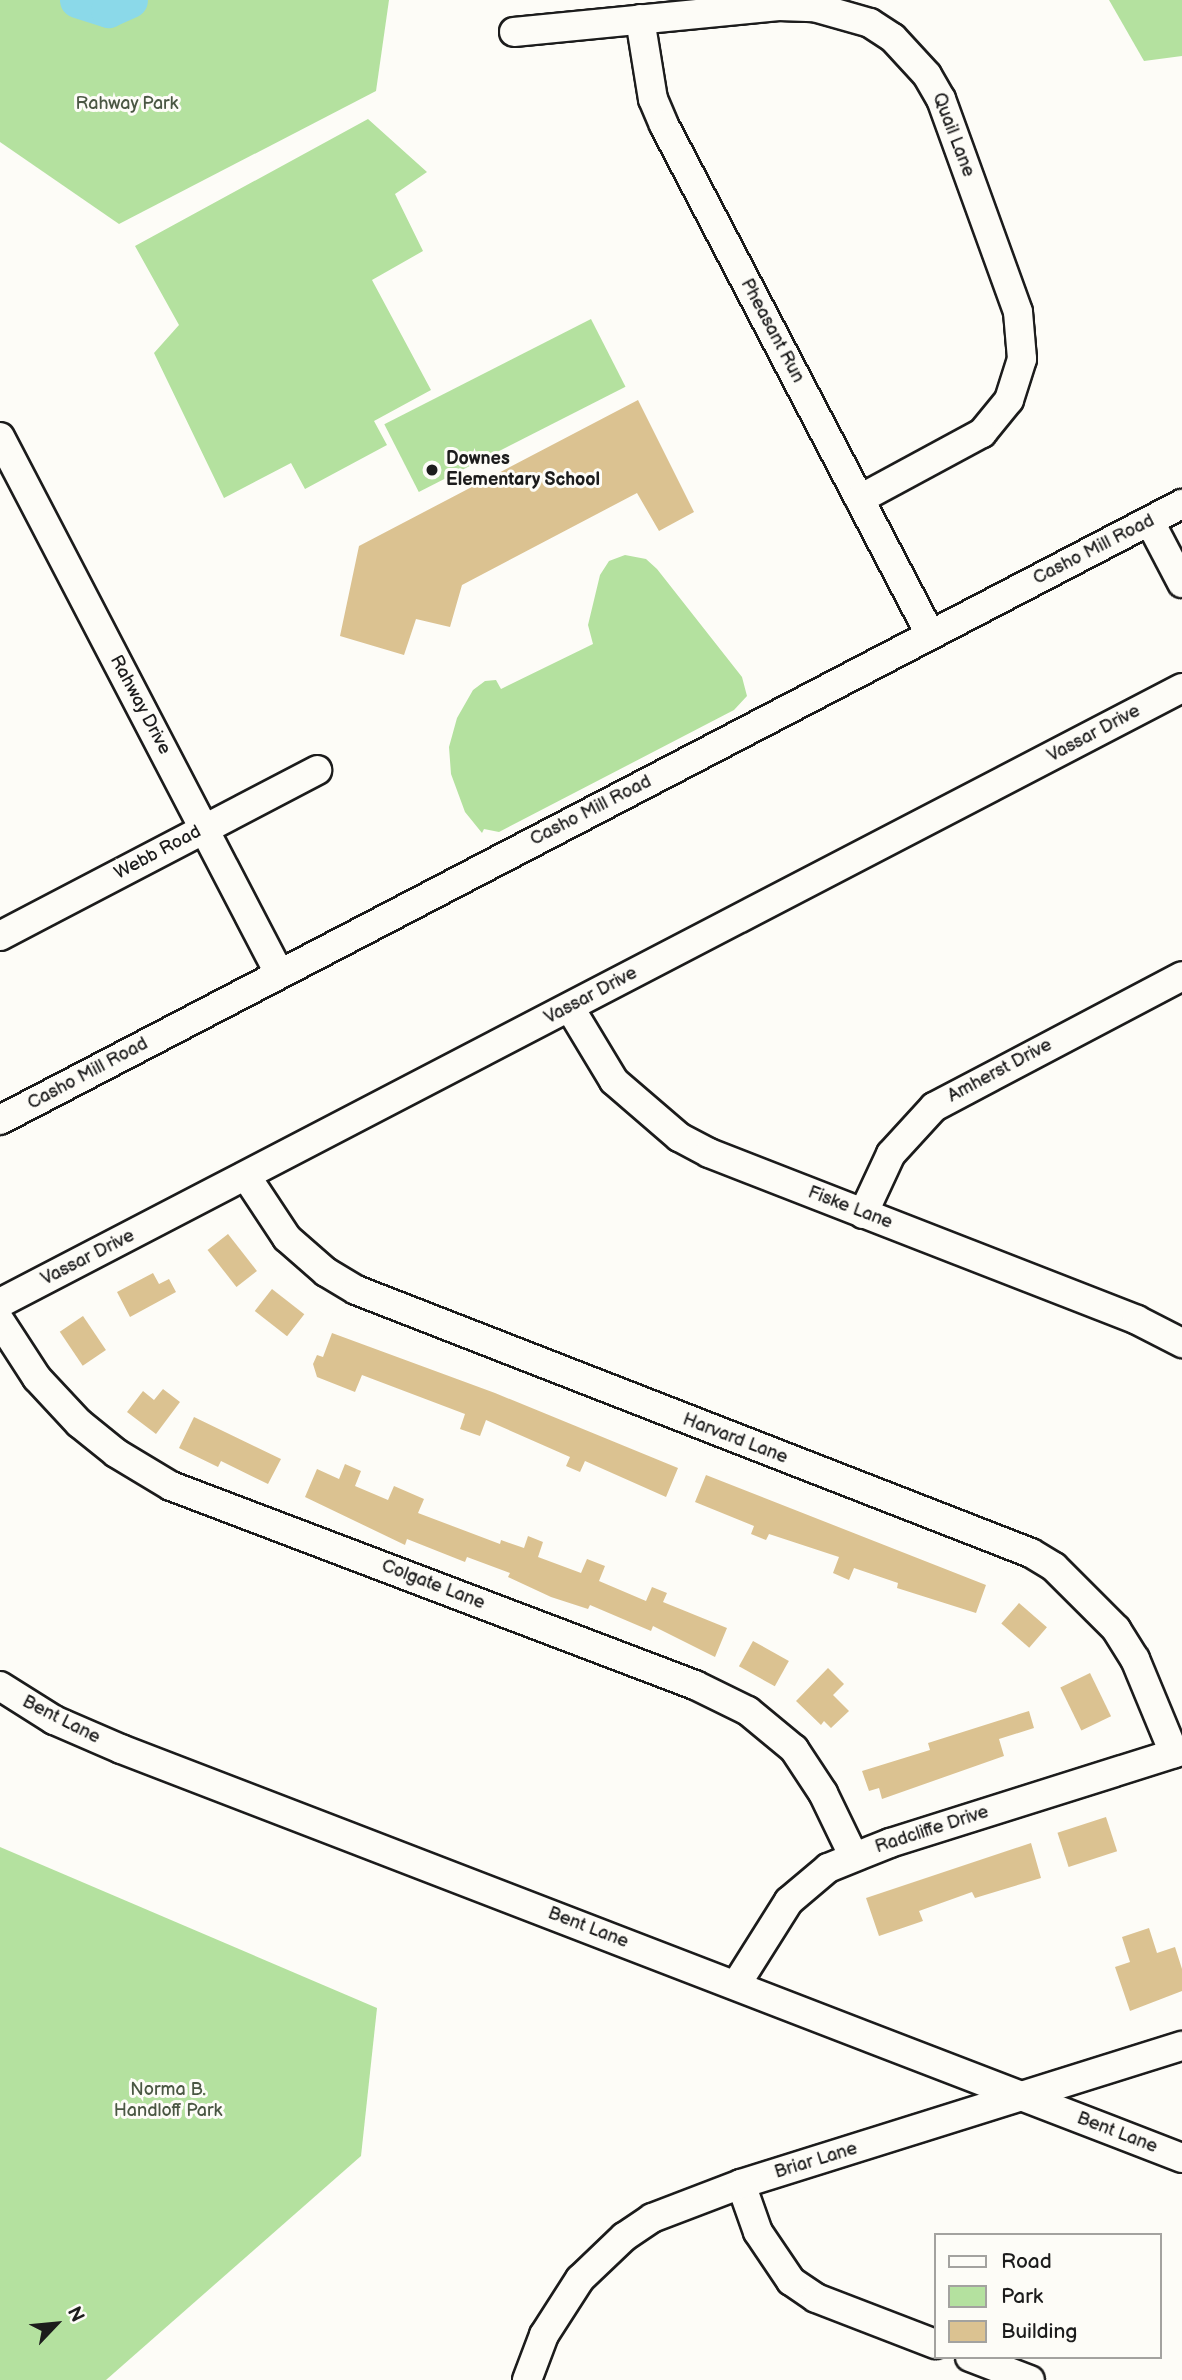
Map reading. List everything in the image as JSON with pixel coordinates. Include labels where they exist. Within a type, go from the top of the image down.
[{"type":"street","name":"Quail Lane","points":[[514,32],[779,6],[842,12],[893,38],[912,56],[941,99],[1018,312],[1022,359],[1009,400],[982,433],[860,499]]},
{"type":"street","name":"Pheasant Run","points":[[640,19],[653,99],[664,125],[930,634]]},
{"type":"street","name":"Rahway Drive","points":[[0,437],[279,973]]},
{"type":"street","name":"Casho Mill Road","points":[[0,1120],[1182,504]]},
{"type":"street","points":[[1150,522],[1182,583]]},
{"type":"street","name":"Vassar Drive","points":[[0,1303],[1182,688]]},
{"type":"street","name":"Webb Road","points":[[0,936],[317,770]]},
{"type":"street","name":"Amherst Drive","points":[[863,1214],[891,1154],[934,1107],[1182,976]]},
{"type":"street","name":"Fiske Lane","points":[[570,1008],[614,1082],[670,1131],[709,1153],[1180,1338]]},
{"type":"street","name":"Harvard Lane","points":[[246,1176],[286,1237],[326,1272],[356,1290],[1031,1553],[1054,1567],[1116,1629],[1135,1658],[1178,1752]]},
{"type":"street","name":"Colgate Lane","points":[[0,1321],[37,1378],[79,1423],[116,1453],[171,1486],[695,1685],[748,1711],[794,1749],[824,1794],[853,1855]]},
{"type":"street","name":"Bent Lane","points":[[0,1686],[54,1720],[121,1749],[1182,2158]]},
{"type":"street","name":"Radcliffe Drive","points":[[736,1985],[789,1900],[828,1868],[853,1855],[1178,1752]]},
{"type":"street","name":"Briar Lane","points":[[527,2380],[561,2304],[599,2258],[652,2218],[740,2184],[1182,2046]]},
{"type":"street","points":[[740,2184],[758,2232],[791,2281],[816,2298],[934,2344]]},
{"type":"street","points":[[975,2359],[1030,2380]]},
{"type":"green space","name":"Rahway Park","points":[[0,0],[389,0],[376,91],[119,224],[0,142]]},
{"type":"green space","points":[[1109,0],[1182,0],[1182,56],[1144,61]]},
{"type":"green space","points":[[368,119],[427,172],[395,194],[423,251],[372,280],[431,390],[374,421],[387,445],[305,489],[291,463],[224,498],[154,353],[179,325],[135,246]]},
{"type":"green space","points":[[591,319],[626,387],[419,492],[384,424]]},
{"type":"green space","points":[[625,555],[646,559],[657,569],[742,677],[747,696],[734,710],[499,832],[484,829],[482,833],[465,812],[451,774],[449,747],[457,718],[473,690],[485,681],[496,680],[501,689],[593,644],[588,625],[600,575],[609,561]]},
{"type":"green space","name":"Norma B. Handloff Park","points":[[0,1847],[377,2008],[361,2156],[106,2380],[0,2380]]},
{"type":"building","name":"Downes Elementary School","points":[[638,400],[694,512],[659,531],[637,493],[462,585],[450,627],[416,619],[404,655],[340,636],[359,546]]},
{"type":"building","points":[[228,1234],[257,1271],[236,1287],[208,1250]]},
{"type":"building","points":[[153,1273],[159,1284],[169,1279],[176,1292],[130,1317],[117,1292]]},
{"type":"building","points":[[272,1289],[304,1314],[287,1336],[255,1311]]},
{"type":"building","points":[[83,1316],[106,1350],[83,1366],[60,1332]]},
{"type":"building","points":[[332,1333],[495,1393],[678,1468],[666,1497],[585,1461],[580,1472],[566,1466],[570,1457],[486,1420],[480,1436],[460,1429],[465,1414],[362,1375],[355,1392],[317,1377],[313,1364],[317,1355],[323,1357]]},
{"type":"building","points":[[163,1389],[180,1402],[156,1434],[127,1412],[143,1391],[154,1400]]},
{"type":"building","points":[[194,1417],[281,1459],[268,1484],[221,1461],[218,1467],[179,1448]]},
{"type":"building","points":[[345,1464],[361,1471],[355,1486],[388,1500],[394,1486],[424,1499],[418,1513],[500,1544],[501,1540],[524,1548],[528,1536],[543,1542],[538,1557],[581,1573],[587,1559],[605,1566],[599,1581],[646,1601],[652,1587],[667,1593],[663,1602],[727,1628],[715,1657],[653,1626],[651,1631],[590,1605],[588,1609],[551,1597],[508,1577],[510,1573],[467,1557],[465,1562],[407,1539],[405,1545],[305,1497],[317,1469],[339,1479]]},
{"type":"building","points":[[706,1475],[986,1585],[976,1613],[897,1588],[898,1583],[854,1568],[849,1580],[833,1573],[839,1557],[769,1534],[766,1540],[751,1534],[754,1526],[695,1502]]},
{"type":"building","points":[[1019,1603],[1047,1627],[1029,1648],[1001,1623]]},
{"type":"building","points":[[753,1641],[789,1661],[775,1686],[739,1666]]},
{"type":"building","points":[[828,1668],[844,1684],[833,1695],[849,1711],[831,1728],[824,1721],[821,1725],[796,1701]]},
{"type":"building","points":[[1090,1673],[1111,1716],[1081,1731],[1060,1687]]},
{"type":"building","points":[[1029,1711],[1034,1728],[999,1739],[1004,1756],[882,1799],[879,1788],[869,1791],[862,1771],[930,1750],[928,1743]]},
{"type":"building","points":[[1106,1817],[1117,1851],[1069,1867],[1057,1833]]},
{"type":"building","points":[[1031,1843],[1041,1878],[975,1898],[972,1892],[919,1911],[923,1921],[879,1936],[866,1898]]},
{"type":"building","points":[[1149,1928],[1157,1953],[1175,1947],[1182,1969],[1182,1991],[1130,2011],[1115,1967],[1130,1962],[1122,1937]]},
{"type":"waterway","points":[[77,0],[108,10],[130,0]]},
{"type":"place","name":"Downes Elementary School","points":[[432,470]]}]
